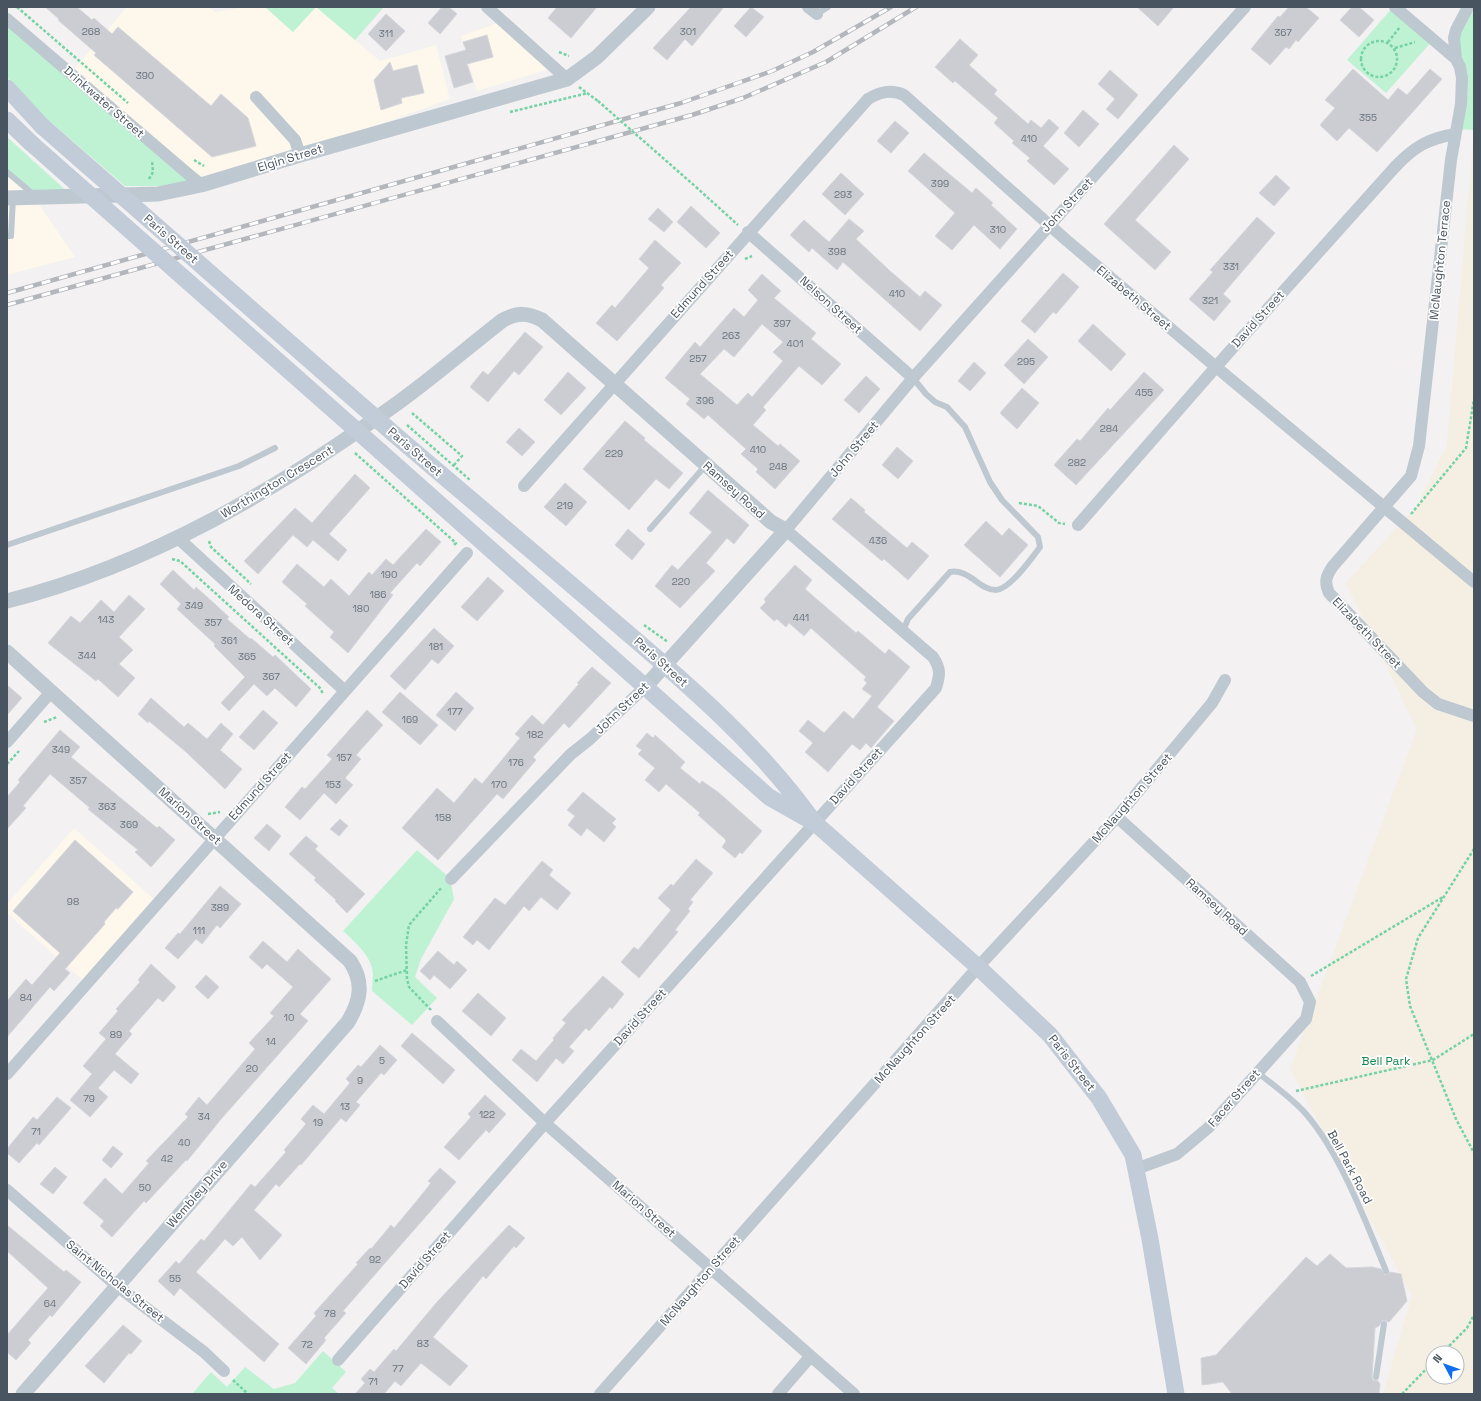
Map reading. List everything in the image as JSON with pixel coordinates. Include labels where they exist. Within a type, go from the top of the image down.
[{"type":"main road","name":"Paris Street","points":[[7,88],[42,126],[394,434],[665,665],[747,742],[788,786],[814,823]]},
{"type":"main road","name":"Paris Street","points":[[7,120],[31,143],[646,686],[769,797],[814,823],[978,967],[1050,1034],[1099,1098],[1133,1155],[1150,1239],[1176,1394]]},
{"type":"street","points":[[487,7],[567,79],[597,57],[648,7]]},
{"type":"street","name":"John Street","points":[[451,878],[571,754],[610,721],[646,686],[786,530],[913,378],[1245,7]]},
{"type":"street","points":[[1395,7],[1456,59]]},
{"type":"street","name":"McNaughton Terrace","points":[[1384,508],[1410,476],[1419,446],[1455,134],[1461,104],[1462,78],[1460,67],[1456,59],[1456,30],[1468,7]]},
{"type":"street","name":"Drinkwater Street","points":[[7,19],[201,186]]},
{"type":"street","name":"Elgin Street","points":[[10,198],[158,194],[201,186],[300,155],[567,79]]},
{"type":"street","name":"Elizabeth Street","points":[[886,92],[896,91],[904,95],[1049,225],[1216,367],[1474,582]]},
{"type":"street","name":"Edmund Street","points":[[524,486],[743,231],[868,99],[878,93],[886,92]]},
{"type":"street","points":[[256,97],[295,140],[300,155]]},
{"type":"street","name":"David Street","points":[[1078,526],[1216,367],[1409,153],[1427,141],[1455,134]]},
{"type":"street","name":"Nelson Street","points":[[743,231],[913,378]]},
{"type":"street","name":"Ramsey Road","points":[[520,313],[531,315],[542,320],[771,522],[786,530],[933,657],[939,666],[940,675]]},
{"type":"street","name":"Worthington Crescent","points":[[7,601],[92,576],[178,538],[286,478],[333,448],[399,402],[503,320],[520,313]]},
{"type":"street","name":"Elizabeth Street","points":[[1384,508],[1328,574],[1325,584],[1329,593],[1423,692],[1438,704],[1474,716]]},
{"type":"street","name":"Medora Street","points":[[178,538],[345,691]]},
{"type":"street","name":"Edmund Street","points":[[7,1074],[214,837],[467,553]]},
{"type":"street","name":"Marion Street","points":[[7,652],[350,961],[357,972],[359,988]]},
{"type":"street","name":"David Street","points":[[338,1360],[545,1123],[936,688],[940,675]]},
{"type":"street","name":"McNaughton Street","points":[[600,1394],[978,967],[1117,817],[1212,703],[1225,680]]},
{"type":"street","points":[[7,742],[51,692]]},
{"type":"street","name":"Ramsey Road","points":[[1117,817],[1300,982],[1310,1002]]},
{"type":"street","name":"Wembley Drive","points":[[23,1394],[348,1022],[355,1009],[359,988]]},
{"type":"street","name":"Facer Street","points":[[1136,1169],[1177,1154],[1208,1128],[1306,1019],[1310,1002]]},
{"type":"street","name":"Marion Street","points":[[437,1021],[545,1123],[854,1394]]},
{"type":"street","name":"Saint Nicholas Street","points":[[7,1190],[117,1286],[204,1352],[224,1371]]},
{"type":"street","points":[[778,1394],[810,1357]]},
{"type":"lane","points":[[813,11],[828,7]]},
{"type":"lane","points":[[7,172],[37,198]]},
{"type":"lane","points":[[7,236],[11,236],[10,198]]},
{"type":"lane","points":[[903,631],[908,619],[950,572],[960,572],[985,587],[996,590],[1005,586],[1016,576],[1040,547],[1038,537],[1002,500],[990,482],[965,427],[947,407],[935,402],[926,394],[913,378]]},
{"type":"lane","points":[[7,545],[239,466],[275,448]]},
{"type":"lane","points":[[650,529],[706,465]]},
{"type":"lane","name":"Bell Park Road","points":[[1257,1072],[1305,1113],[1326,1141],[1354,1195],[1386,1271]]},
{"type":"lane","points":[[1376,1377],[1384,1324]]},
{"type":"path","points":[[16,7],[129,104]]},
{"type":"path","points":[[1388,42],[1408,18]]},
{"type":"path","points":[[1395,48],[1430,37]]},
{"type":"path","points":[[1380,40],[1388,42],[1395,48],[1397,63],[1394,70],[1388,75],[1378,77],[1367,73],[1362,66],[1361,57],[1365,48],[1371,42],[1380,40]]},
{"type":"path","points":[[567,79],[598,101],[696,187],[743,231]]},
{"type":"path","points":[[563,98],[588,93]]},
{"type":"path","points":[[188,155],[204,166]]},
{"type":"path","points":[[1410,515],[1466,448],[1474,399]]},
{"type":"path","points":[[412,413],[462,456],[454,466]]},
{"type":"path","points":[[355,453],[456,543],[451,549]]},
{"type":"path","points":[[1038,506],[1058,523]]},
{"type":"path","points":[[209,541],[211,547],[251,584]]},
{"type":"path","points":[[172,559],[180,561],[321,689],[323,695]]},
{"type":"path","points":[[317,701],[335,681]]},
{"type":"path","points":[[40,726],[45,721],[57,717]]},
{"type":"path","points":[[7,764],[21,748]]},
{"type":"path","points":[[207,814],[220,813],[225,807]]},
{"type":"path","points":[[1474,849],[1418,938],[1406,979],[1410,1006],[1456,1119],[1474,1153]]},
{"type":"path","points":[[428,1005],[409,987],[406,946],[409,925],[442,888]]},
{"type":"path","points":[[1300,982],[1444,896]]},
{"type":"path","points":[[375,981],[407,970]]},
{"type":"path","points":[[1284,1094],[1433,1060],[1474,1034]]},
{"type":"path","points":[[1450,1345],[1467,1328],[1474,1315]]},
{"type":"path","points":[[1402,1394],[1425,1370]]},
{"type":"path","points":[[224,1371],[248,1394]]},
{"type":"shaded area","points":[[127,7],[209,7],[215,12],[247,7],[265,7],[293,32],[316,7],[380,61],[436,45],[450,99],[301,153],[203,178],[70,74]]},
{"type":"shaded area","points":[[497,23],[550,69],[477,91],[461,36]]},
{"type":"shaded area","points":[[7,173],[34,197],[75,257],[7,275]]},
{"type":"shaded area","points":[[74,828],[156,901],[85,982],[7,913],[7,904]]},
{"type":"green space","points":[[265,7],[316,7],[293,32]]},
{"type":"green space","points":[[316,7],[384,7],[355,40]]},
{"type":"green space","points":[[1393,7],[1434,39],[1386,93],[1347,60]]},
{"type":"green space","points":[[1466,7],[1474,7],[1474,130],[1457,129],[1462,104],[1453,38]]},
{"type":"green space","points":[[7,20],[70,74],[203,178],[161,186],[125,186],[39,112],[7,77]]},
{"type":"green space","points":[[7,137],[71,195],[34,197],[7,173]]},
{"type":"green space","points":[[417,850],[450,878],[454,899],[421,959],[415,977],[437,998],[412,1025],[372,991],[373,974],[370,963],[360,948],[343,931]]},
{"type":"green space","points":[[323,1351],[346,1372],[332,1388],[339,1394],[192,1394],[211,1372],[227,1387],[245,1367],[274,1389],[295,1383]]},
{"type":"sand","name":"Bell Park","points":[[1474,129],[1474,1394],[1383,1394],[1412,1296],[1290,1069],[1417,729],[1346,583],[1416,507],[1447,445]]},
{"type":"building","points":[[45,7],[77,7],[92,20],[94,18],[112,34],[118,27],[211,106],[221,94],[248,118],[256,146],[212,157],[94,55],[96,53]]},
{"type":"building","points":[[442,7],[449,7],[457,14],[440,34],[428,23]]},
{"type":"building","points":[[557,7],[597,7],[571,38],[548,18]]},
{"type":"building","points":[[691,7],[724,7],[692,46],[685,39],[667,60],[653,48]]},
{"type":"building","points":[[751,7],[764,17],[746,37],[734,26]]},
{"type":"building","points":[[1137,7],[1174,7],[1158,26]]},
{"type":"building","points":[[1289,7],[1306,7],[1319,18],[1298,42],[1296,40],[1289,49],[1286,47],[1270,65],[1251,49],[1278,16],[1280,17]]},
{"type":"building","points":[[1352,7],[1359,7],[1374,20],[1359,37],[1340,20]]},
{"type":"building","points":[[386,14],[405,31],[386,51],[368,34]]},
{"type":"building","points":[[487,35],[493,57],[467,64],[473,82],[454,88],[445,56],[466,50],[463,42]]},
{"type":"building","points":[[960,39],[978,55],[969,65],[997,90],[994,94],[1028,124],[1031,120],[1041,128],[1049,119],[1059,128],[1043,146],[1069,169],[1054,185],[1027,161],[1030,158],[1012,143],[1014,141],[994,123],[998,118],[955,81],[953,83],[935,67]]},
{"type":"building","points":[[390,62],[393,71],[417,65],[424,93],[401,98],[402,103],[381,110],[374,80]]},
{"type":"building","points":[[1353,69],[1388,100],[1398,88],[1407,95],[1430,69],[1442,79],[1377,152],[1349,128],[1337,141],[1320,125],[1335,108],[1325,100]]},
{"type":"building","points":[[1110,70],[1138,95],[1118,119],[1106,109],[1115,99],[1098,84]]},
{"type":"building","points":[[1083,110],[1099,124],[1079,147],[1064,133]]},
{"type":"building","points":[[895,121],[909,133],[891,153],[877,141]]},
{"type":"building","points":[[1174,145],[1189,159],[1135,220],[1171,252],[1155,270],[1104,224]]},
{"type":"building","points":[[924,153],[972,193],[976,188],[993,203],[991,205],[1017,229],[1000,249],[974,225],[952,250],[935,236],[955,213],[908,171]]},
{"type":"building","points":[[841,173],[864,194],[845,215],[822,194]]},
{"type":"building","points":[[1276,175],[1290,188],[1274,206],[1259,193]]},
{"type":"building","points":[[691,206],[720,233],[706,248],[677,222]]},
{"type":"building","points":[[658,208],[673,222],[664,232],[648,219]]},
{"type":"building","points":[[1257,217],[1275,233],[1223,294],[1231,301],[1214,321],[1189,299],[1213,272],[1210,270]]},
{"type":"building","points":[[849,219],[864,231],[856,239],[889,270],[920,297],[925,291],[942,305],[920,331],[843,262],[837,270],[812,248],[809,252],[790,235],[804,220],[829,242]]},
{"type":"building","points":[[655,240],[681,263],[661,285],[664,288],[617,341],[596,323],[612,305],[615,308],[649,268],[639,259]]},
{"type":"building","points":[[1063,273],[1079,287],[1056,314],[1053,312],[1035,333],[1021,321]]},
{"type":"building","points":[[762,274],[781,291],[774,298],[816,333],[811,339],[841,364],[822,385],[799,366],[763,407],[766,410],[753,425],[778,446],[780,444],[800,461],[775,489],[756,472],[758,469],[741,454],[746,449],[708,415],[704,419],[686,404],[690,399],[665,378],[695,342],[700,347],[734,308],[744,317],[758,300],[748,290]],"holes":[[[762,324],[783,342],[773,352],[783,361],[752,397],[748,393],[737,405],[700,374],[724,349],[734,357]]]},
{"type":"building","points":[[1093,324],[1126,354],[1111,371],[1078,341]]},
{"type":"building","points":[[525,332],[543,347],[519,375],[514,371],[488,402],[470,387],[483,371],[488,375]]},
{"type":"building","points":[[1028,339],[1048,357],[1024,384],[1004,365]]},
{"type":"building","points":[[974,362],[986,373],[970,391],[958,381]]},
{"type":"building","points":[[568,372],[586,388],[561,415],[544,400]]},
{"type":"building","points":[[1144,372],[1164,390],[1076,485],[1054,465],[1077,439],[1080,441],[1108,408],[1110,410]]},
{"type":"building","points":[[866,376],[880,389],[859,413],[844,400]]},
{"type":"building","points":[[1022,388],[1039,403],[1017,429],[1000,413]]},
{"type":"building","points":[[625,421],[645,438],[644,440],[683,473],[669,489],[656,479],[629,510],[583,469]]},
{"type":"building","points":[[519,428],[535,442],[522,456],[506,442]]},
{"type":"building","points":[[897,447],[913,461],[898,479],[882,465]]},
{"type":"building","points":[[355,474],[370,488],[329,534],[347,550],[338,561],[313,540],[307,547],[293,535],[258,574],[244,561],[295,508],[312,523]]},
{"type":"building","points":[[565,483],[587,502],[566,526],[544,507]]},
{"type":"building","points":[[708,490],[749,525],[734,544],[727,538],[706,563],[715,571],[680,608],[655,586],[672,565],[678,570],[712,532],[689,513]]},
{"type":"building","points":[[851,498],[865,510],[864,512],[907,548],[912,542],[929,556],[908,580],[884,559],[882,561],[832,519]]},
{"type":"building","points":[[986,521],[1002,536],[1009,528],[1028,545],[1000,577],[964,545]]},
{"type":"building","points":[[426,529],[441,542],[420,566],[417,563],[390,593],[393,595],[348,653],[330,637],[334,632],[305,606],[307,604],[282,582],[297,564],[324,587],[331,579],[349,596],[369,572],[372,575],[386,559],[393,565]]},
{"type":"building","points":[[628,529],[645,544],[632,560],[615,545]]},
{"type":"building","points":[[795,565],[812,580],[805,589],[856,633],[858,631],[885,654],[889,649],[910,667],[877,707],[894,721],[871,748],[866,743],[860,750],[852,744],[828,772],[805,752],[813,743],[799,731],[808,720],[824,733],[844,711],[853,719],[872,696],[862,689],[867,683],[864,680],[866,677],[811,628],[804,636],[789,623],[786,627],[777,619],[774,621],[760,608],[766,602],[764,599]]},
{"type":"building","points":[[173,570],[194,590],[196,587],[229,617],[227,619],[250,639],[251,638],[273,657],[275,655],[311,689],[296,707],[275,688],[267,696],[254,684],[229,711],[221,703],[245,677],[214,646],[215,644],[177,609],[181,604],[160,584]]},
{"type":"building","points":[[488,577],[504,591],[477,621],[461,607]]},
{"type":"building","points":[[129,595],[145,609],[119,637],[133,650],[119,664],[135,678],[118,697],[98,679],[96,681],[48,643],[71,616],[80,623],[101,600],[114,612]]},
{"type":"building","points":[[434,628],[454,646],[438,664],[432,659],[405,690],[390,676]]},
{"type":"building","points":[[592,667],[611,683],[569,728],[564,723],[533,757],[536,760],[503,799],[497,794],[438,860],[402,828],[437,788],[454,803],[475,778],[482,784],[520,738],[515,734],[532,715],[543,725]]},
{"type":"building","points":[[7,685],[22,698],[7,715]]},
{"type":"building","points":[[400,692],[438,725],[420,745],[382,712]]},
{"type":"building","points":[[456,692],[474,708],[455,731],[436,715]]},
{"type":"building","points":[[151,698],[184,727],[188,723],[207,739],[221,723],[233,734],[220,750],[242,769],[225,789],[186,752],[149,721],[148,723],[138,714]]},
{"type":"building","points":[[263,710],[278,723],[254,750],[239,737]]},
{"type":"building","points":[[367,710],[383,725],[356,755],[361,759],[345,778],[353,785],[336,804],[324,793],[300,820],[285,807],[302,787],[305,789],[332,759],[327,755]]},
{"type":"building","points":[[60,730],[80,747],[71,757],[157,828],[159,826],[175,840],[151,867],[135,852],[138,850],[88,809],[90,808],[50,774],[23,806],[26,808],[7,829],[7,797],[20,782],[18,780]]},
{"type":"building","points":[[647,733],[653,738],[655,735],[685,762],[680,768],[700,784],[702,781],[718,792],[762,831],[742,854],[740,852],[735,858],[722,847],[726,841],[725,839],[698,815],[700,813],[666,784],[659,792],[645,780],[655,768],[638,754],[642,750],[636,746]]},
{"type":"building","points":[[583,792],[616,819],[612,823],[616,827],[604,842],[587,828],[581,836],[568,825],[575,816],[567,810]]},
{"type":"building","points":[[340,819],[348,826],[339,836],[330,829]]},
{"type":"building","points":[[267,824],[281,836],[269,851],[254,838]]},
{"type":"building","points":[[306,836],[318,846],[315,849],[365,894],[347,913],[335,901],[336,900],[314,880],[316,878],[289,854]]},
{"type":"building","points":[[75,840],[133,892],[118,909],[116,908],[104,922],[105,924],[65,969],[70,973],[54,991],[50,987],[7,1037],[7,1001],[26,979],[32,985],[60,953],[13,911]]},
{"type":"building","points":[[696,859],[713,873],[690,900],[693,902],[688,909],[690,911],[675,930],[678,932],[639,978],[621,962],[634,947],[638,950],[671,910],[658,898],[671,884],[673,886]]},
{"type":"building","points":[[542,861],[553,870],[549,875],[571,893],[557,910],[541,897],[529,911],[524,906],[489,950],[477,940],[473,945],[463,937],[495,898],[505,905]]},
{"type":"building","points":[[220,886],[241,904],[220,928],[217,925],[202,944],[196,939],[178,959],[165,948],[178,933],[180,934]]},
{"type":"building","points":[[263,941],[287,962],[298,949],[331,979],[300,1014],[308,1021],[222,1118],[187,1161],[186,1160],[146,1203],[144,1201],[112,1237],[100,1226],[104,1221],[83,1203],[105,1178],[122,1194],[149,1163],[146,1161],[188,1117],[185,1114],[199,1097],[207,1105],[255,1049],[249,1043],[274,1016],[270,1013],[293,987],[267,964],[262,969],[249,957]]},
{"type":"building","points":[[438,951],[454,965],[457,961],[467,970],[450,989],[434,975],[430,980],[420,971]]},
{"type":"building","points":[[151,964],[176,987],[163,1002],[158,998],[129,1031],[132,1034],[115,1054],[139,1074],[131,1084],[114,1070],[98,1088],[108,1097],[90,1117],[70,1100],[92,1074],[83,1066],[106,1039],[99,1033],[118,1011],[116,1009],[140,982],[138,980]]},
{"type":"building","points":[[206,975],[219,987],[208,999],[195,987]]},
{"type":"building","points":[[603,976],[624,994],[612,1009],[610,1007],[589,1031],[586,1028],[569,1047],[574,1051],[563,1064],[556,1058],[537,1082],[512,1060],[521,1049],[536,1061],[566,1023],[562,1020]]},
{"type":"building","points":[[478,993],[506,1018],[491,1036],[462,1011]]},
{"type":"building","points":[[412,1033],[455,1070],[443,1084],[401,1046]]},
{"type":"building","points":[[380,1045],[397,1060],[384,1075],[381,1073],[356,1102],[360,1105],[346,1122],[341,1118],[301,1165],[300,1164],[279,1187],[276,1184],[254,1210],[282,1235],[260,1260],[242,1237],[233,1246],[225,1239],[196,1272],[279,1344],[264,1362],[180,1288],[174,1296],[158,1281],[176,1261],[179,1264],[201,1239],[204,1241],[251,1184],[255,1187],[286,1152],[284,1150],[306,1124],[301,1119],[313,1105],[324,1114],[350,1083],[346,1079],[358,1065],[361,1067]]},
{"type":"building","points":[[485,1095],[506,1114],[489,1133],[486,1130],[459,1160],[444,1147],[471,1117],[468,1114]]},
{"type":"building","points":[[57,1097],[71,1108],[39,1145],[37,1143],[19,1163],[7,1153],[7,1149],[33,1117],[37,1120]]},
{"type":"building","points":[[113,1146],[123,1154],[111,1168],[102,1160]]},
{"type":"building","points":[[55,1167],[67,1177],[53,1194],[40,1184]]},
{"type":"building","points":[[440,1168],[456,1182],[343,1311],[346,1313],[324,1338],[326,1340],[306,1364],[288,1348],[316,1316],[314,1313],[358,1264],[356,1263],[370,1248],[371,1249],[391,1225],[394,1228],[431,1183],[428,1181]]},
{"type":"building","points":[[7,1225],[64,1272],[66,1270],[81,1282],[52,1317],[50,1315],[28,1340],[31,1343],[16,1360],[7,1352],[7,1335],[48,1288],[7,1251]]},
{"type":"building","points":[[509,1225],[525,1238],[516,1248],[514,1246],[486,1279],[483,1276],[433,1337],[468,1366],[450,1386],[421,1363],[401,1386],[395,1381],[384,1394],[355,1394],[365,1383],[361,1379],[370,1369],[374,1372],[394,1349],[396,1351],[437,1302]]},
{"type":"building","points":[[1330,1254],[1346,1268],[1372,1267],[1381,1269],[1385,1275],[1390,1272],[1401,1274],[1407,1301],[1389,1322],[1383,1320],[1379,1326],[1375,1328],[1372,1377],[1373,1380],[1378,1381],[1380,1384],[1379,1394],[1232,1394],[1223,1382],[1202,1385],[1201,1358],[1216,1355],[1306,1257],[1317,1266]]},
{"type":"building","points":[[123,1325],[142,1341],[131,1354],[129,1353],[104,1383],[85,1366]]},
{"type":"railway","points":[[7,293],[681,103],[772,71],[813,52],[891,7]]},
{"type":"railway","points":[[7,305],[692,115],[743,98],[826,62],[916,7]]}]
